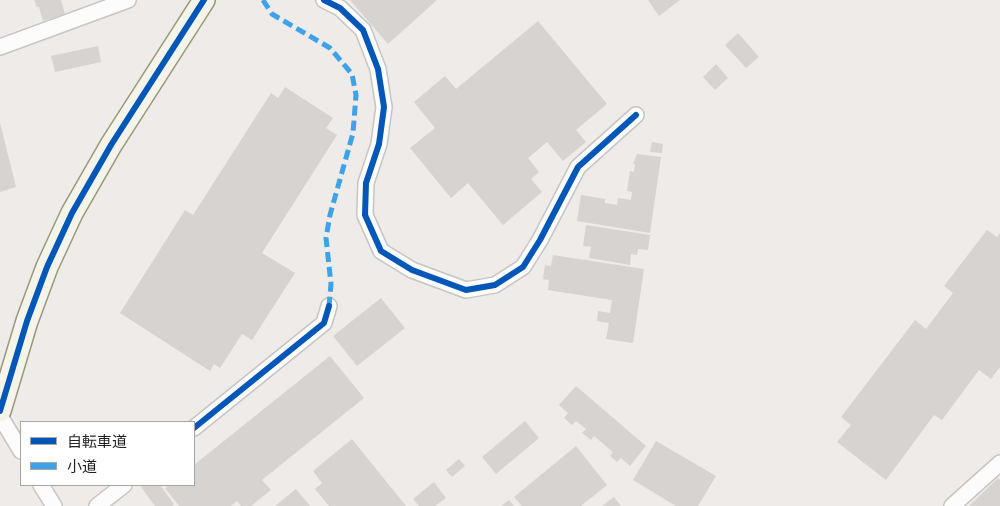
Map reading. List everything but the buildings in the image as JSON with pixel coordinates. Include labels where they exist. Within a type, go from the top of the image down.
[{"type":"street","points":[[0,47],[128,0]]},
{"type":"street","points":[[0,411],[27,321],[47,267],[72,213],[110,145],[204,0]]},
{"type":"street","points":[[324,0],[340,8],[363,30],[378,69],[384,107],[379,144],[366,183],[365,215],[381,251],[412,270],[466,290],[495,285],[523,267],[540,240],[578,166],[636,115]]},
{"type":"street","points":[[195,427],[324,323],[329,306]]},
{"type":"street","points":[[0,416],[20,449]]},
{"type":"street","points":[[952,506],[1000,462]]},
{"type":"street","points":[[42,486],[54,506]]},
{"type":"street","points":[[98,506],[123,486]]},
{"type":"marked path","points":[[263,0],[272,14],[330,48],[352,74],[356,95],[353,133],[330,215],[326,238],[331,284],[329,306]]},
{"type":"cycle path","points":[[0,411],[27,321],[47,267],[72,213],[111,145],[204,0]]},
{"type":"cycle path","points":[[324,0],[340,8],[363,30],[378,69],[384,107],[379,144],[366,183],[365,215],[381,251],[412,270],[466,290],[495,285],[523,267],[540,240],[578,167],[636,115]]},
{"type":"cycle path","points":[[195,427],[324,323],[329,306]]}]
